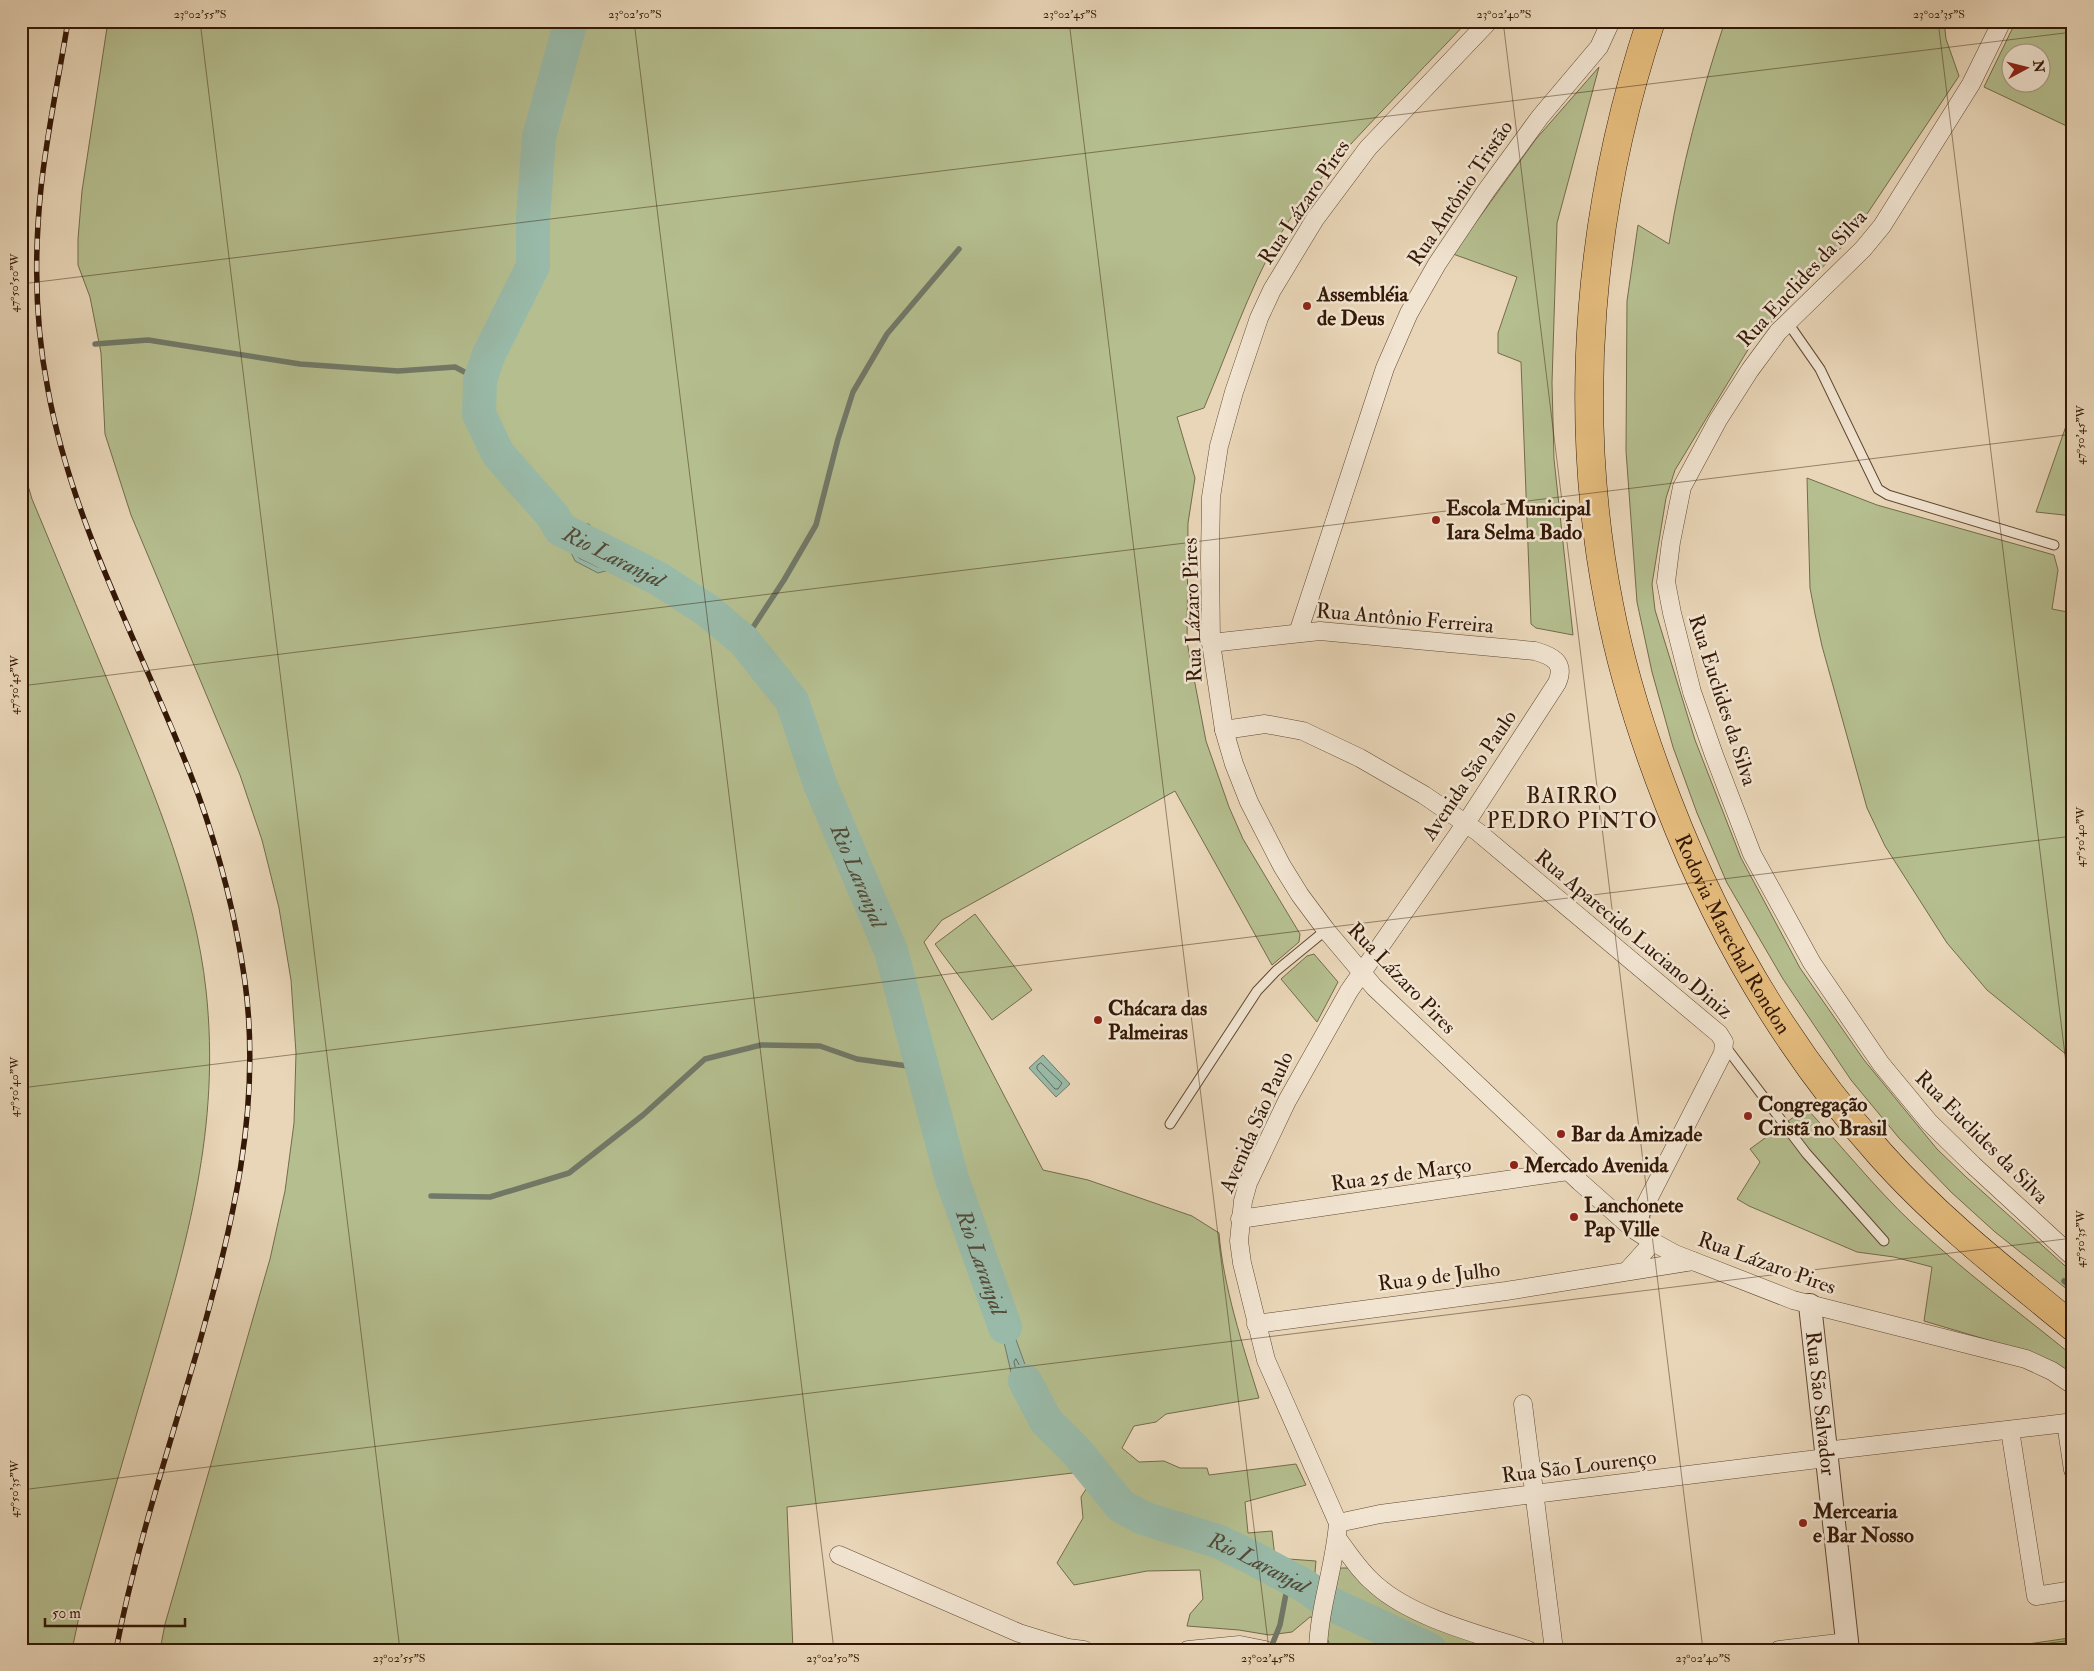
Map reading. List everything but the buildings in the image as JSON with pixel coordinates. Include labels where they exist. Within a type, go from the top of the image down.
[{"type":"main road","name":"Rodovia Marechal Rondon","points":[[1651,21],[1636,67],[1617,142],[1603,218],[1593,295],[1590,373],[1591,450],[1596,508],[1609,604],[1627,681],[1649,754],[1687,852],[1713,908],[1749,974],[1790,1040],[1830,1094],[1880,1154],[1930,1207],[2073,1327]]},
{"type":"street","name":"Rua Lázaro Pires","points":[[1490,21],[1402,110],[1337,186],[1299,242],[1272,290],[1259,318],[1234,392],[1214,468],[1212,497],[1210,559],[1211,643],[1224,730],[1234,764],[1262,828],[1298,892],[1326,930],[1361,972],[1381,994],[1568,1171],[1633,1229],[1653,1242],[1693,1261],[1810,1305],[2026,1358],[2052,1371],[2073,1385]]},
{"type":"street","name":"Rua Antônio Tristão","points":[[1298,633],[1385,368],[1409,313],[1437,264],[1486,191],[1540,117],[1599,47],[1611,21]]},
{"type":"street","name":"Rua Euclides da Silva","points":[[2002,21],[1971,84],[1882,226],[1863,249],[1778,332],[1750,370],[1718,420],[1682,487],[1671,542],[1666,582],[1692,692],[1752,854],[1812,963],[1881,1064],[1929,1122],[1973,1166],[2073,1258]]},
{"type":"street","name":"Rua Antônio Ferreira","points":[[1211,643],[1320,631],[1339,632],[1535,652],[1550,655],[1560,667]]},
{"type":"street","name":"Avenida São Paulo","points":[[1528,1650],[1439,1620],[1390,1595],[1364,1574],[1337,1531],[1272,1376],[1256,1324],[1239,1240],[1240,1219],[1248,1183],[1312,1052],[1361,972],[1466,823],[1558,683],[1560,667]]},
{"type":"street","name":"Rua Aparecido Luciano Diniz","points":[[1224,730],[1265,724],[1282,726],[1303,732],[1376,767],[1424,795],[1478,832],[1719,1034],[1724,1046],[1723,1054],[1633,1229]]},
{"type":"street","name":"Rua 25 de Março","points":[[1240,1219],[1568,1171]]},
{"type":"street","points":[[1627,1271],[1653,1242]]},
{"type":"street","name":"Rua 9 de Julho","points":[[1256,1324],[1506,1291],[1693,1261]]},
{"type":"street","name":"Rua São Salvador","points":[[1810,1305],[1847,1646]]},
{"type":"street","points":[[1523,1404],[1554,1650]]},
{"type":"street","name":"Rua São Lourenço","points":[[1337,1531],[1380,1514],[2066,1423],[2073,1470]]},
{"type":"street","points":[[2010,1430],[2036,1596],[2073,1590]]},
{"type":"street","points":[[1318,1650],[1320,1620],[1337,1531]]},
{"type":"street","points":[[839,1555],[1019,1633],[1068,1648],[1084,1650]]},
{"type":"street","points":[[1188,1650],[1222,1645],[1262,1649]]},
{"type":"street","points":[[1779,1650],[1847,1646]]},
{"type":"lane","points":[[1788,323],[1820,369],[1878,489],[1888,495],[2054,545]]},
{"type":"lane","points":[[1170,1124],[1257,991],[1276,971],[1326,930]]},
{"type":"lane","points":[[1724,1046],[1806,1153],[1884,1241]]},
{"type":"shaded area","points":[[108,21],[1468,21],[1353,142],[1301,204],[1278,238],[1257,279],[1204,408],[1177,417],[1195,478],[1188,523],[1187,642],[1206,741],[1229,807],[1243,839],[1300,934],[1299,942],[1272,965],[1175,791],[942,920],[924,942],[1043,1170],[1088,1180],[1192,1216],[1219,1233],[1229,1295],[1259,1398],[1166,1414],[1156,1422],[1134,1426],[1122,1448],[1139,1462],[1164,1461],[1180,1468],[1207,1468],[1209,1475],[1296,1464],[1306,1485],[1245,1502],[1248,1533],[1272,1531],[1275,1558],[1316,1561],[1314,1583],[1332,1588],[1340,1568],[1349,1568],[1509,1650],[1332,1650],[1327,1638],[1328,1620],[1310,1617],[1292,1632],[1269,1635],[1239,1630],[1187,1626],[1190,1614],[1203,1599],[1200,1570],[1147,1571],[1074,1585],[1057,1563],[1083,1518],[1081,1497],[1098,1470],[787,1507],[793,1650],[160,1650],[165,1624],[270,1259],[285,1191],[294,1123],[296,1053],[291,980],[279,908],[262,840],[240,775],[131,515],[105,434],[101,353],[90,297],[78,265],[78,239],[82,191]]},
{"type":"shaded area","points":[[1725,21],[1944,21],[1946,39],[1959,76],[1853,235],[1779,313],[1749,348],[1675,470],[1666,498],[1652,584],[1655,610],[1695,740],[1741,858],[1800,968],[1864,1060],[1937,1149],[2073,1273],[2073,1294],[1995,1232],[1951,1192],[1899,1138],[1851,1080],[1783,979],[1727,883],[1697,813],[1673,747],[1652,672],[1637,602],[1626,451],[1627,301],[1638,225],[1669,244],[1679,187],[1692,131]]},
{"type":"shaded area","points":[[2016,21],[2073,21],[2073,129],[1984,87],[2002,50],[2002,92],[2052,92],[2052,42],[2006,42]]},
{"type":"shaded area","points":[[1599,67],[1557,223],[1552,383],[1554,459],[1573,635],[1536,628],[1531,624],[1521,362],[1498,353],[1498,333],[1517,277],[1453,254],[1536,139]]},
{"type":"shaded area","points":[[2073,406],[2073,516],[2036,512]]},
{"type":"shaded area","points":[[21,462],[32,499],[133,742],[173,846],[184,882],[201,953],[206,990],[209,1041],[209,1090],[205,1137],[188,1230],[163,1324],[81,1607],[72,1650],[21,1650]]},
{"type":"shaded area","points":[[1807,478],[1877,505],[2054,555],[2058,570],[2052,609],[2073,613],[2073,1060],[1987,990],[1947,943],[1885,846],[1867,808],[1822,646],[1810,588]]},
{"type":"shaded area","points":[[975,914],[1032,990],[992,1020],[935,944]]},
{"type":"shaded area","points":[[1314,954],[1338,982],[1317,1022],[1281,979],[1307,956]]},
{"type":"shaded area","points":[[1806,1108],[1884,1195],[1912,1223],[1971,1274],[2073,1356],[2073,1374],[2025,1351],[1924,1321],[1932,1267],[1894,1257],[1857,1252],[1749,1206],[1737,1199],[1760,1162],[1750,1149]]},
{"type":"shaded area","points":[[2073,1635],[2073,1650],[2029,1650],[2028,1644],[2069,1638]]},
{"type":"water","points":[[574,524],[589,524],[596,535],[649,566],[659,579],[637,578],[609,570],[598,573],[575,561],[560,529]]},
{"type":"water","points":[[1043,1055],[1070,1084],[1056,1097],[1029,1068]]},
{"type":"water","points":[[990,1282],[1011,1326],[1027,1370],[1054,1419],[1038,1423],[1014,1385]]},
{"type":"waterway","name":"Rio Laranjal","points":[[571,21],[539,137],[533,218],[533,266],[489,354],[480,380],[479,414],[498,454],[553,516],[560,529],[659,579],[707,610],[744,641],[792,701],[820,784],[891,951],[952,1179],[1005,1327]]},
{"type":"waterway","points":[[744,641],[784,580],[816,525],[838,439],[853,392],[887,334],[959,249]]},
{"type":"waterway","points":[[95,344],[148,340],[300,364],[398,371],[455,367],[480,380]]},
{"type":"waterway","points":[[431,1196],[490,1197],[569,1173],[643,1115],[705,1059],[761,1045],[820,1046],[857,1059],[922,1068]]},
{"type":"waterway","points":[[2064,1281],[2073,1288]]},
{"type":"waterway","name":"Rio Laranjal","points":[[1025,1381],[1046,1421],[1077,1452],[1121,1506],[1143,1518],[1217,1541],[1305,1586],[1329,1603],[1430,1650]]},
{"type":"waterway","points":[[1270,1650],[1280,1625],[1289,1578]]},
{"type":"railway","points":[[68,21],[44,167],[37,239],[38,315],[48,390],[60,443],[75,494],[114,595],[198,794],[213,840],[237,934],[245,982],[249,1029],[250,1076],[247,1122],[232,1213],[198,1348],[133,1573],[116,1650]]},
{"type":"place","name":"Assembléia de Deus","points":[[1307,306]]},
{"type":"place","name":"Escola Municipal Iara Selma Bado","points":[[1436,520]]},
{"type":"place","name":"Chácara das Palmeiras","points":[[1098,1020]]},
{"type":"place","name":"Congregação Cristã no Brasil","points":[[1748,1116]]},
{"type":"place","name":"Bar da Amizade","points":[[1561,1134]]},
{"type":"place","name":"Mercado Avenida","points":[[1514,1165]]},
{"type":"place","name":"Lanchonete Pap Ville","points":[[1574,1217]]},
{"type":"place","name":"Mercearia e Bar Nosso","points":[[1803,1523]]},
{"type":"district","name":"BAIRRO PEDRO PINTO","points":[[1572,808]]}]
